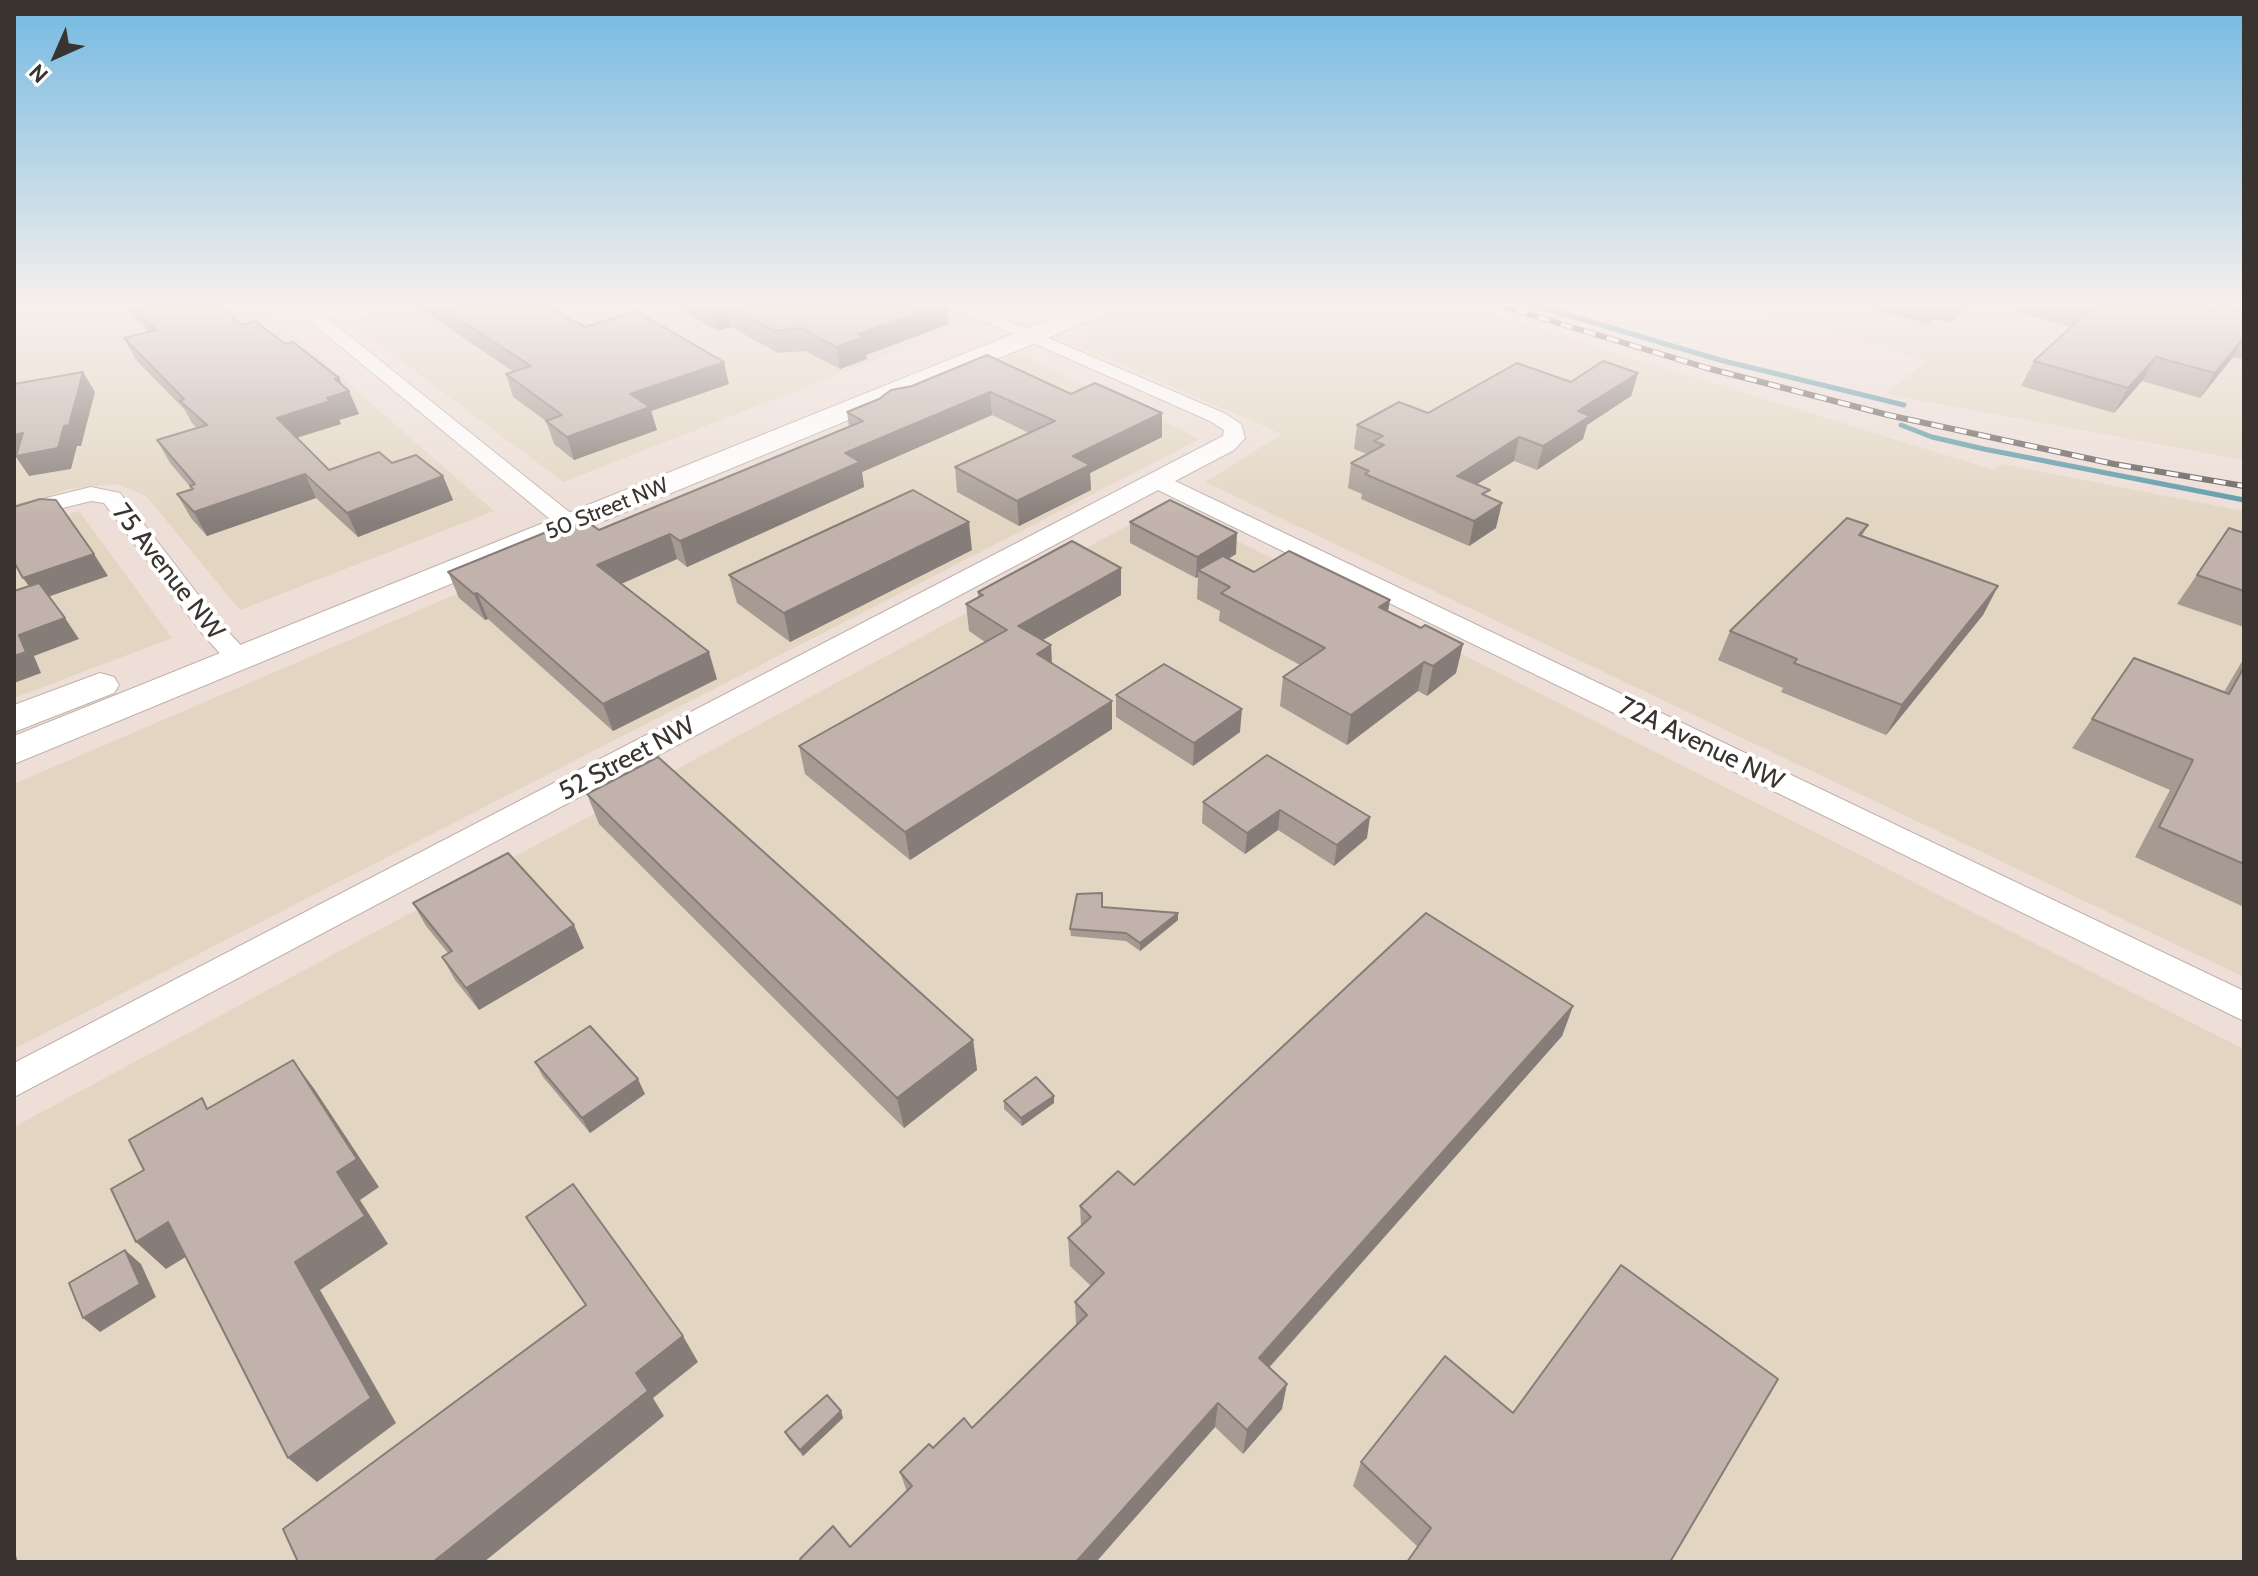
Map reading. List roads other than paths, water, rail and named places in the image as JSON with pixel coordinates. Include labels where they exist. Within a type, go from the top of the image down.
[{"type":"main road","name":"50 Street NW","points":[[14,719],[228,648],[901,377]]},
{"type":"main road","name":"50 Street NW","points":[[14,751],[228,648]]},
{"type":"street","points":[[390,377],[558,515]]},
{"type":"street","name":"52 Street NW","points":[[14,1081],[1231,442],[1235,432],[1228,423],[1124,377]]},
{"type":"street","name":"72A Avenue NW","points":[[1157,481],[2244,1007]]},
{"type":"street","name":"75 Avenue NW","points":[[14,513],[91,494],[112,498],[228,648]]},
{"type":"waterway","points":[[1788,377],[1904,405]]},
{"type":"waterway","points":[[1901,425],[1932,437],[1984,449],[2244,500]]},
{"type":"railway","points":[[1740,377],[1888,415],[2114,464],[2244,486]]}]
